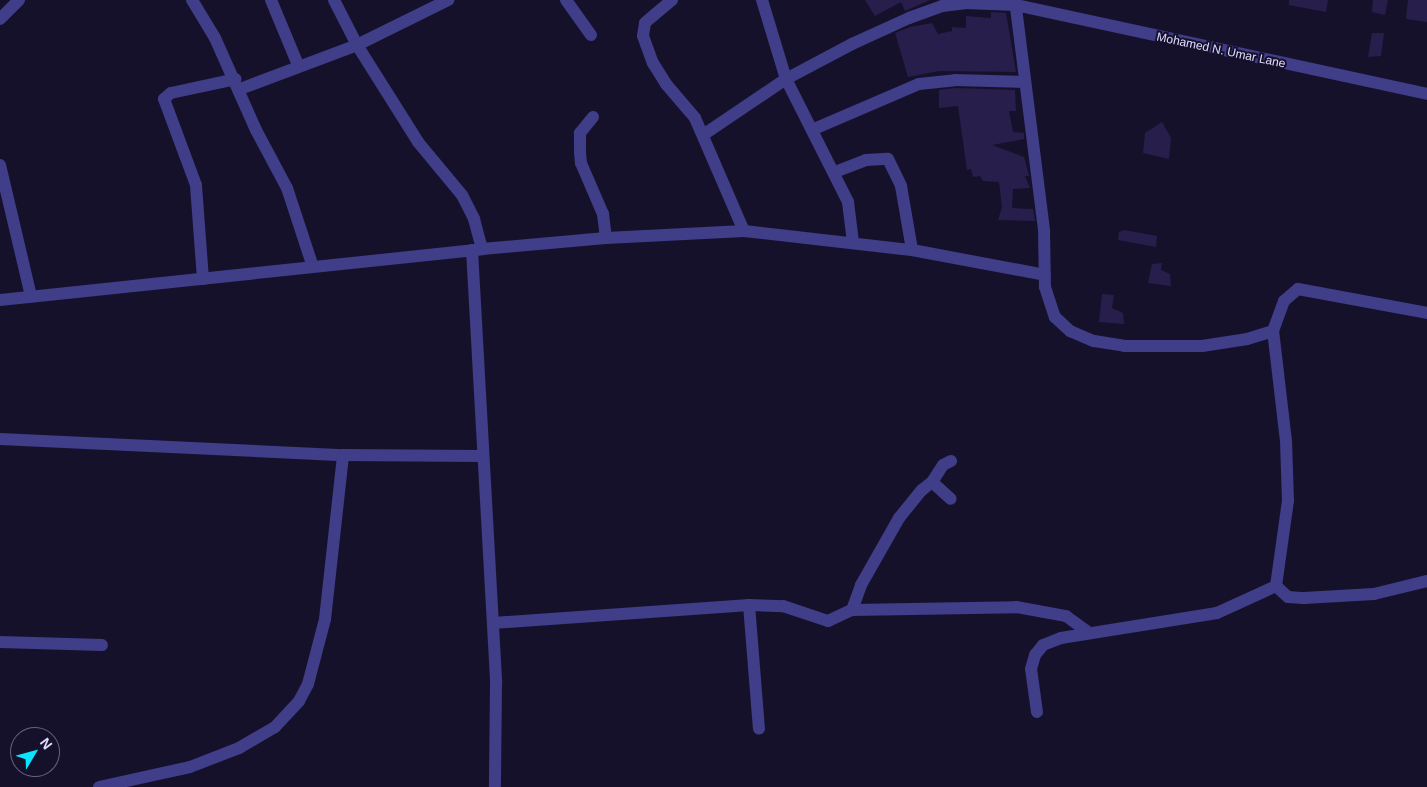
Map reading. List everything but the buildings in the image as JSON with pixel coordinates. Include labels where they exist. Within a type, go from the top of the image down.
[{"type":"street","points":[[0,19],[19,0]]},
{"type":"street","points":[[192,0],[238,84],[256,130],[294,206],[313,267]]},
{"type":"street","points":[[271,0],[298,65]]},
{"type":"street","points":[[334,0],[357,45],[418,142],[462,195],[474,219],[477,250],[481,456],[493,623],[495,787]]},
{"type":"street","points":[[203,279],[196,185],[164,99],[171,93],[238,84],[357,45],[429,5],[448,0]]},
{"type":"street","points":[[566,0],[590,35]]},
{"type":"street","points":[[672,0],[645,23],[643,36],[653,63],[666,84],[687,106],[703,135],[744,231]]},
{"type":"street","points":[[762,0],[786,79],[836,172],[848,202],[853,242]]},
{"type":"street","name":"Mohamed N. Umar Lane","points":[[703,135],[786,79],[852,44],[942,6],[981,2],[1015,2],[1427,94]]},
{"type":"street","points":[[1015,2],[1044,231],[1046,294],[1055,317],[1070,331],[1094,341],[1124,346],[1202,346],[1247,340],[1273,331]]},
{"type":"street","points":[[814,129],[919,84],[955,80],[1026,82]]},
{"type":"street","points":[[593,117],[580,133],[580,152],[582,163],[603,214],[606,238]]},
{"type":"street","points":[[836,172],[866,160],[888,159],[901,186],[912,250]]},
{"type":"street","points":[[0,165],[31,296]]},
{"type":"street","points":[[0,300],[606,238],[744,231],[912,250],[1045,275]]},
{"type":"street","points":[[1276,586],[1288,502],[1286,441],[1273,331],[1284,301],[1298,289],[1427,313]]},
{"type":"street","points":[[0,439],[343,455],[481,456]]},
{"type":"street","points":[[99,787],[190,767],[239,748],[275,727],[299,701],[308,684],[325,619],[343,455]]},
{"type":"street","points":[[852,610],[861,585],[899,518],[932,482],[943,465],[951,461]]},
{"type":"street","points":[[932,482],[951,499]]},
{"type":"street","points":[[1276,586],[1288,596],[1304,598],[1374,594],[1427,581]]},
{"type":"street","points":[[1037,712],[1031,669],[1035,655],[1043,644],[1089,633],[1208,615],[1228,610],[1276,586]]},
{"type":"street","points":[[493,623],[749,605],[783,606],[828,621],[852,610],[1016,607],[1066,616],[1089,633]]},
{"type":"street","points":[[749,605],[759,729]]},
{"type":"street","points":[[0,642],[102,645]]}]
